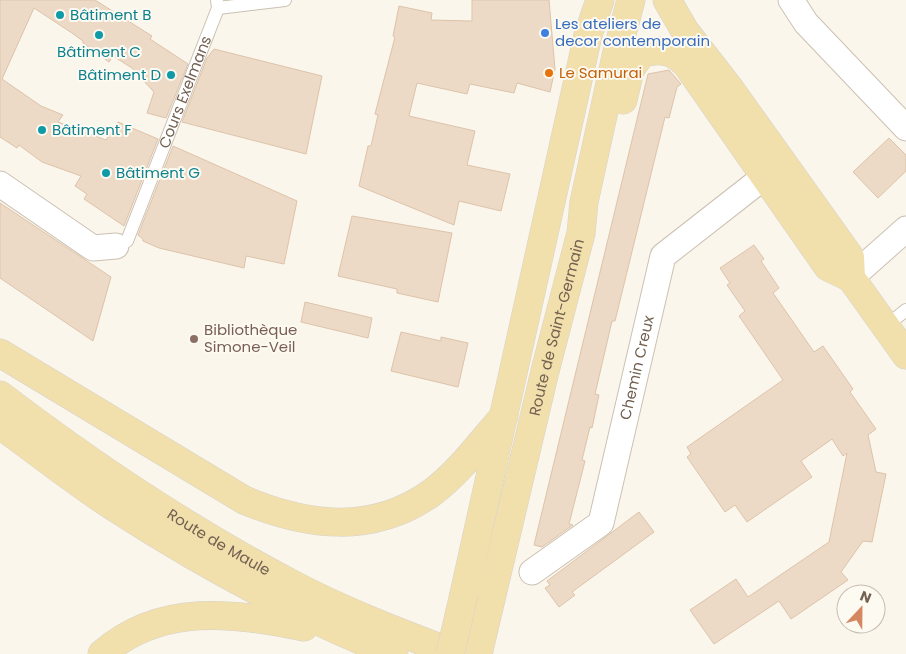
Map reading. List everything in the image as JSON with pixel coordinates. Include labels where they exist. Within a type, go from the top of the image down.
[{"type":"main road","name":"Route de Saint-Germain","points":[[450,654],[506,414],[588,35],[600,0]]},
{"type":"main road","name":"Route de Saint-Germain","points":[[478,654],[545,371],[581,233],[584,202],[616,56],[631,0]]},
{"type":"main road","points":[[667,0],[685,31],[730,89],[850,257],[851,278]]},
{"type":"main road","points":[[581,233],[600,206],[630,70],[641,54],[664,50],[678,55],[687,65],[828,267],[851,278],[898,348]]},
{"type":"main road","points":[[0,353],[244,500],[272,512],[319,522],[363,522],[409,506],[431,493],[458,469],[506,414]]},
{"type":"main road","name":"Route de Maule","points":[[0,395],[128,488],[216,542],[293,585],[378,624],[456,654]]},
{"type":"main road","name":"Route de Maule","points":[[0,425],[113,506],[207,564],[285,607],[394,654]]},
{"type":"main road","points":[[102,654],[112,646],[159,623],[175,618],[217,614],[268,620],[350,636]]},
{"type":"street","points":[[791,0],[806,23],[906,128]]},
{"type":"street","name":"Chemin Creux","points":[[532,572],[601,522],[663,256],[764,177]]},
{"type":"street","name":"Cours Exelmans","points":[[0,184],[93,248],[116,246]]},
{"type":"street","points":[[851,278],[906,229]]},
{"type":"lane","points":[[218,4],[285,0]]},
{"type":"lane","name":"Cours Exelmans","points":[[116,246],[127,241],[218,4]]},
{"type":"lane","points":[[772,148],[770,166],[764,177],[781,180],[803,208],[825,223]]},
{"type":"lane","points":[[898,348],[906,310]]},
{"type":"building","points":[[0,0],[95,0],[152,36],[150,39],[188,64],[166,118],[147,113],[154,92],[132,68],[113,56],[109,62],[72,33],[34,8],[2,79],[41,106],[63,115],[58,122],[106,140],[118,122],[158,139],[124,226],[84,199],[87,194],[75,186],[81,176],[42,162],[19,145],[17,148],[0,137]]},
{"type":"building","points":[[472,0],[549,0],[555,69],[550,92],[517,83],[514,93],[470,84],[467,94],[417,83],[409,116],[475,131],[467,165],[510,174],[501,211],[459,201],[454,225],[359,186],[368,146],[371,146],[378,115],[375,114],[395,37],[393,36],[399,6],[432,13],[431,20],[472,21]]},
{"type":"building","points":[[214,49],[322,76],[306,154],[182,122],[207,58]]},
{"type":"building","points":[[669,70],[681,84],[677,87],[669,118],[665,117],[615,321],[612,321],[595,394],[599,395],[592,428],[590,427],[582,460],[585,461],[569,524],[573,525],[542,547],[534,545],[648,74]]},
{"type":"building","points":[[889,138],[906,155],[906,171],[878,198],[853,172]]},
{"type":"building","points":[[173,146],[297,201],[284,264],[246,256],[244,268],[159,248],[143,241],[138,235]]},
{"type":"building","points":[[0,203],[111,277],[93,341],[0,278]]},
{"type":"building","points":[[352,216],[452,233],[438,302],[397,293],[397,289],[338,276]]},
{"type":"building","points":[[754,245],[764,259],[761,261],[779,288],[773,293],[814,352],[823,346],[853,389],[850,392],[876,429],[868,435],[876,472],[886,474],[872,542],[863,541],[841,572],[848,580],[842,584],[836,584],[836,588],[791,619],[779,601],[714,644],[690,610],[736,579],[748,597],[829,542],[847,453],[843,456],[832,439],[801,461],[812,477],[747,522],[735,505],[725,512],[687,457],[691,454],[687,447],[783,380],[739,316],[745,311],[727,285],[730,283],[720,268]]},
{"type":"building","points":[[305,302],[372,318],[368,338],[301,322]]},
{"type":"building","points":[[401,332],[441,341],[441,337],[468,343],[458,387],[391,371]]},
{"type":"building","points":[[639,512],[654,532],[572,592],[575,595],[559,607],[545,588],[550,585],[547,581]]},
{"type":"place","name":"Bâtiment B","points":[[60,15]]},
{"type":"place","name":"Les ateliers de decor contemporain","points":[[545,33]]},
{"type":"place","name":"Bâtiment C","points":[[99,35]]},
{"type":"place","name":"Le Samurai","points":[[549,73]]},
{"type":"place","name":"Bâtiment D","points":[[171,75]]},
{"type":"place","name":"Bâtiment F","points":[[42,130]]},
{"type":"place","name":"Bâtiment G","points":[[106,173]]},
{"type":"place","name":"Bibliothèque Simone-Veil","points":[[194,339]]}]
